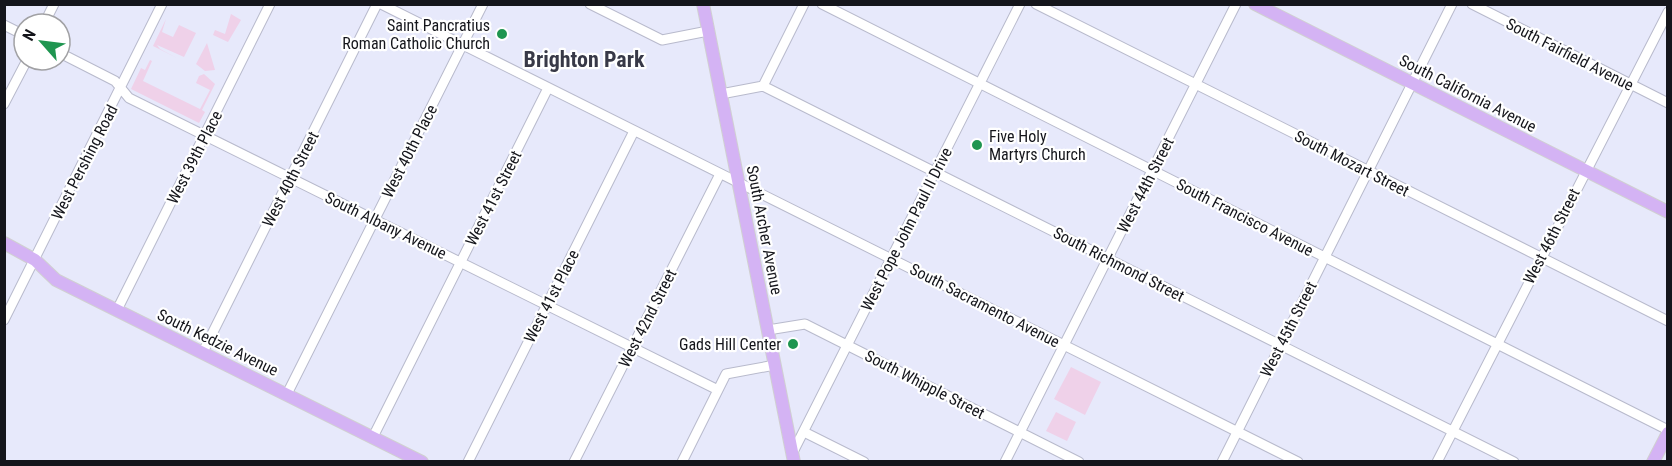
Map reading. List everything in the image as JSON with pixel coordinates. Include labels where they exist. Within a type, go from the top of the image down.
[{"type":"main road","name":"South Archer Avenue","points":[[703,4],[792,459]]},
{"type":"main road","name":"South California Avenue","points":[[1255,4],[1668,212]]},
{"type":"main road","name":"South Kedzie Avenue","points":[[4,243],[35,260],[56,280],[422,462]]},
{"type":"main road","points":[[1653,462],[1668,431]]},
{"type":"street","name":"West Pershing Road","points":[[4,320],[162,4]]},
{"type":"street","name":"West 39th Place","points":[[117,310],[270,4]]},
{"type":"street","name":"South Sacramento Avenue","points":[[379,4],[1298,462]]},
{"type":"street","name":"West 40th Street","points":[[202,352],[379,4]]},
{"type":"street","name":"West 40th Place","points":[[287,394],[483,4]]},
{"type":"street","points":[[590,4],[662,40],[708,31]]},
{"type":"street","points":[[721,94],[763,86],[804,4]]},
{"type":"street","name":"South Francisco Avenue","points":[[822,4],[1668,431]]},
{"type":"street","name":"West Pope John Paul II Drive","points":[[792,459],[847,345],[1020,4]]},
{"type":"street","name":"South Mozart Street","points":[[1036,4],[1668,321]]},
{"type":"street","name":"West 44th Street","points":[[1005,462],[1236,4]]},
{"type":"street","name":"West 45th Street","points":[[1222,462],[1452,4]]},
{"type":"street","name":"South Fairfield Avenue","points":[[1472,4],[1668,103]]},
{"type":"street","name":"West 46th Street","points":[[1437,462],[1668,12]]},
{"type":"street","name":"South Albany Avenue","points":[[72,59],[115,81],[129,98],[718,390]]},
{"type":"street","points":[[4,104],[21,72]]},
{"type":"street","name":"South Richmond Street","points":[[763,86],[1514,462]]},
{"type":"street","name":"West 41st Street","points":[[373,437],[548,88]]},
{"type":"street","name":"West 41st Place","points":[[468,462],[634,131]]},
{"type":"street","name":"West 42nd Street","points":[[574,462],[720,174]]},
{"type":"street","name":"South Whipple Street","points":[[768,330],[804,324],[1079,462]]},
{"type":"street","points":[[682,462],[726,374],[775,365]]},
{"type":"street","points":[[804,432],[864,462]]},
{"type":"shaded area","points":[[231,14],[241,20],[228,42],[213,35],[215,30],[225,34]]},
{"type":"shaded area","points":[[166,19],[162,32],[173,37],[179,25],[196,33],[184,57],[157,45],[177,58],[153,46]]},
{"type":"shaded area","points":[[207,43],[215,70],[205,71],[196,64]]},
{"type":"shaded area","points":[[150,60],[152,61],[143,81],[200,109],[210,90],[196,83],[199,76],[204,74],[215,84],[202,110],[205,112],[199,123],[131,89],[141,68],[145,70]]},
{"type":"shaded area","points":[[1071,367],[1101,382],[1085,415],[1054,399]]},
{"type":"shaded area","points":[[1056,412],[1076,422],[1067,441],[1046,431]]},
{"type":"place","name":"Saint Pancratius Roman Catholic Church","points":[[502,34]]},
{"type":"place","name":"Five Holy Martyrs Church","points":[[977,145]]},
{"type":"place","name":"Gads Hill Center","points":[[793,344]]},
{"type":"district","name":"Brighton Park","points":[[584,59]]}]
